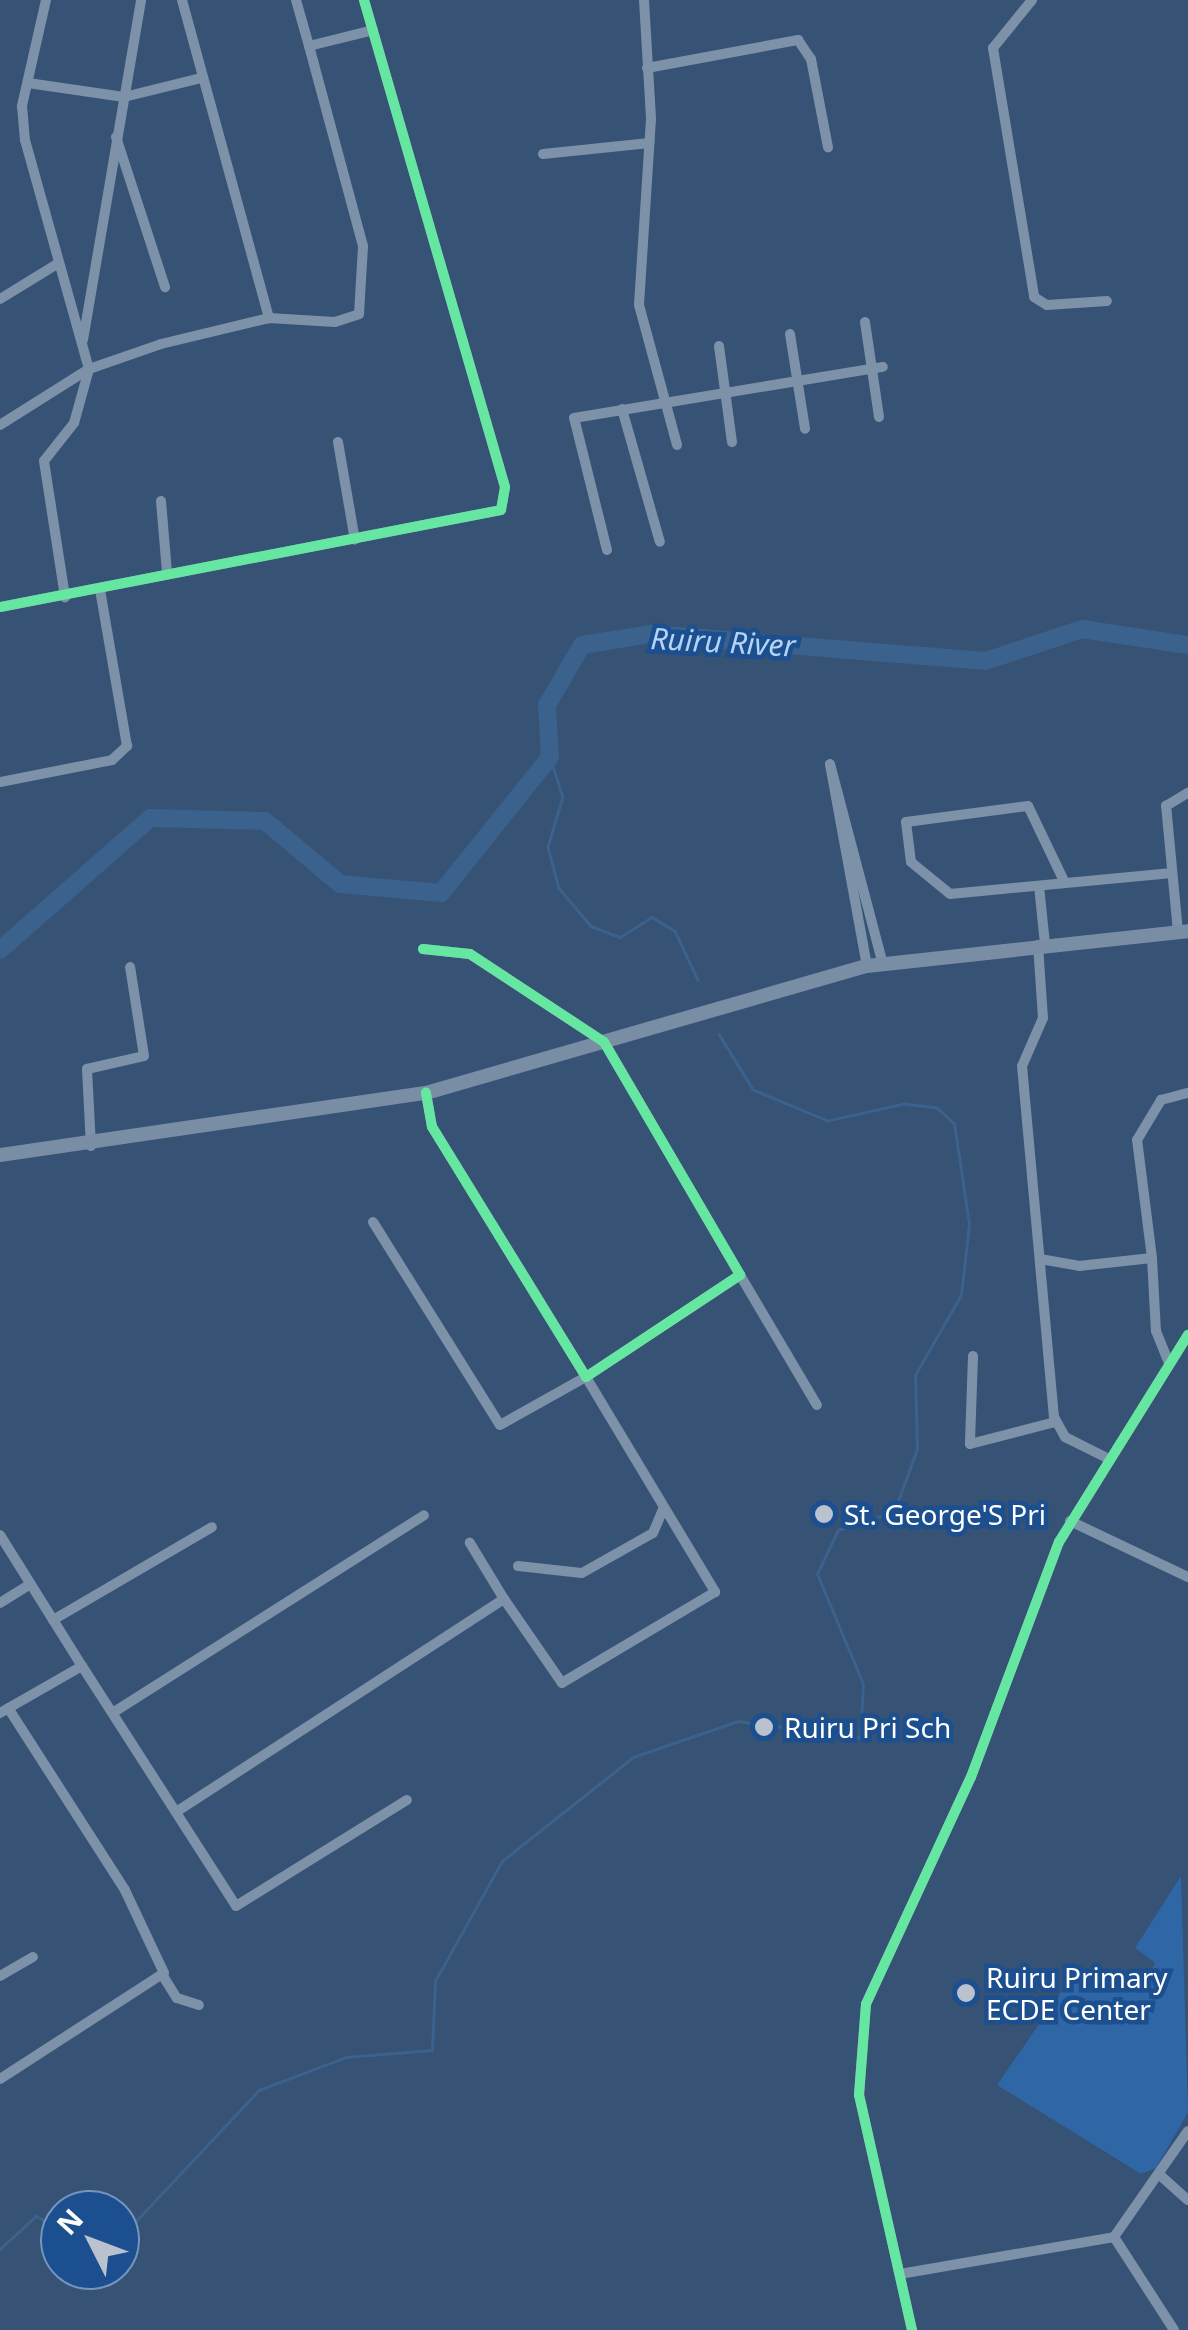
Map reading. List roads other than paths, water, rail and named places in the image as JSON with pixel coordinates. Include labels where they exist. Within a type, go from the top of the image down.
[{"type":"main road","points":[[0,1155],[91,1147],[426,1094],[875,965],[1041,944],[1183,932]]},
{"type":"street","points":[[46,0],[28,83],[25,140],[90,370],[74,423],[44,461],[66,597]]},
{"type":"street","points":[[82,346],[141,0]]},
{"type":"street","points":[[182,0],[269,318]]},
{"type":"street","points":[[0,425],[90,370],[269,318],[335,322],[364,302],[363,246],[296,0]]},
{"type":"street","points":[[0,608],[167,573],[481,520],[506,500],[364,0]]},
{"type":"street","points":[[644,0],[649,143],[639,305],[677,444]]},
{"type":"street","points":[[1032,0],[993,48],[1034,297],[1108,301]]},
{"type":"street","points":[[309,46],[373,30]]},
{"type":"street","points":[[647,68],[798,40],[811,59],[828,148]]},
{"type":"street","points":[[28,83],[124,97],[201,78]]},
{"type":"street","points":[[116,137],[165,287]]},
{"type":"street","points":[[543,154],[649,143]]},
{"type":"street","points":[[0,299],[57,264]]},
{"type":"street","points":[[865,322],[877,368],[879,417]]},
{"type":"street","points":[[790,334],[805,429]]},
{"type":"street","points":[[719,346],[732,442]]},
{"type":"street","points":[[607,550],[571,422],[622,409],[877,368]]},
{"type":"street","points":[[622,409],[660,542]]},
{"type":"street","points":[[338,442],[355,540]]},
{"type":"street","points":[[160,501],[167,573]]},
{"type":"street","points":[[0,782],[112,760],[127,746],[100,590]]},
{"type":"street","points":[[830,764],[870,912],[875,965],[856,916],[830,764]]},
{"type":"street","points":[[1183,932],[1172,873],[1168,798],[1188,793]]},
{"type":"street","points":[[1064,881],[1028,806],[907,818],[911,862],[939,891],[1172,873]]},
{"type":"street","points":[[1040,886],[1042,1018],[1022,1066],[1054,1422]]},
{"type":"street","points":[[856,916],[870,912]]},
{"type":"street","points":[[423,949],[470,954],[604,1042],[817,1405]]},
{"type":"street","points":[[91,1147],[87,1068],[144,1056],[130,967]]},
{"type":"street","points":[[1168,1361],[1156,1332],[1152,1258],[1137,1140],[1161,1100],[1188,1093]]},
{"type":"street","points":[[426,1094],[432,1127],[716,1592],[711,1603],[572,1683],[556,1678],[470,1544]]},
{"type":"street","points":[[373,1222],[500,1425],[586,1377],[740,1276]]},
{"type":"street","points":[[1040,1259],[1079,1266],[1152,1258]]},
{"type":"street","points":[[912,2330],[859,2096],[866,2004],[972,1777],[1070,1520],[1105,1457],[1188,1335]]},
{"type":"street","points":[[972,1356],[970,1444],[1054,1422],[1105,1457]]},
{"type":"street","points":[[518,1566],[582,1573],[654,1533],[663,1509]]},
{"type":"street","points":[[114,1712],[424,1516]]},
{"type":"street","points":[[1070,1520],[1188,1577]]},
{"type":"street","points":[[53,1620],[212,1527]]},
{"type":"street","points":[[0,1535],[236,1906],[408,1800]]},
{"type":"street","points":[[0,1603],[30,1584]]},
{"type":"street","points":[[176,1812],[504,1600]]},
{"type":"street","points":[[82,1666],[4,1710],[125,1890],[163,1976],[177,1998],[199,2005]]},
{"type":"street","points":[[0,1976],[32,1956]]},
{"type":"street","points":[[0,2079],[163,1976]]},
{"type":"street","points":[[900,2274],[1114,2237],[1161,2176],[1188,2131]]},
{"type":"street","points":[[1161,2176],[1188,2200]]},
{"type":"street","points":[[1114,2237],[1174,2330]]},
{"type":"waterway","name":"Ruiru River","points":[[0,950],[150,818],[265,821],[340,884],[441,893],[550,757],[547,705],[582,645],[651,634],[986,661],[1082,629],[1188,645]]},
{"type":"waterway","points":[[550,757],[563,797],[548,847],[559,888],[591,926],[620,937],[652,917],[675,931],[698,980]]},
{"type":"waterway","points":[[140,2217],[259,2090],[346,2057],[432,2050],[435,1981],[502,1861],[633,1757],[738,1721],[860,1738],[863,1684],[817,1574],[838,1530],[894,1512],[917,1449],[915,1375],[961,1295],[969,1224],[954,1124],[937,1108],[904,1104],[828,1121],[753,1090],[719,1035]]},
{"type":"waterway","points":[[0,2249],[36,2216],[40,2218]]},
{"type":"place","name":"St. George'S Pri","points":[[824,1514]]},
{"type":"place","name":"Ruiru Pri Sch","points":[[764,1727]]},
{"type":"place","name":"Ruiru Primary ECDE Center","points":[[966,1993]]}]
